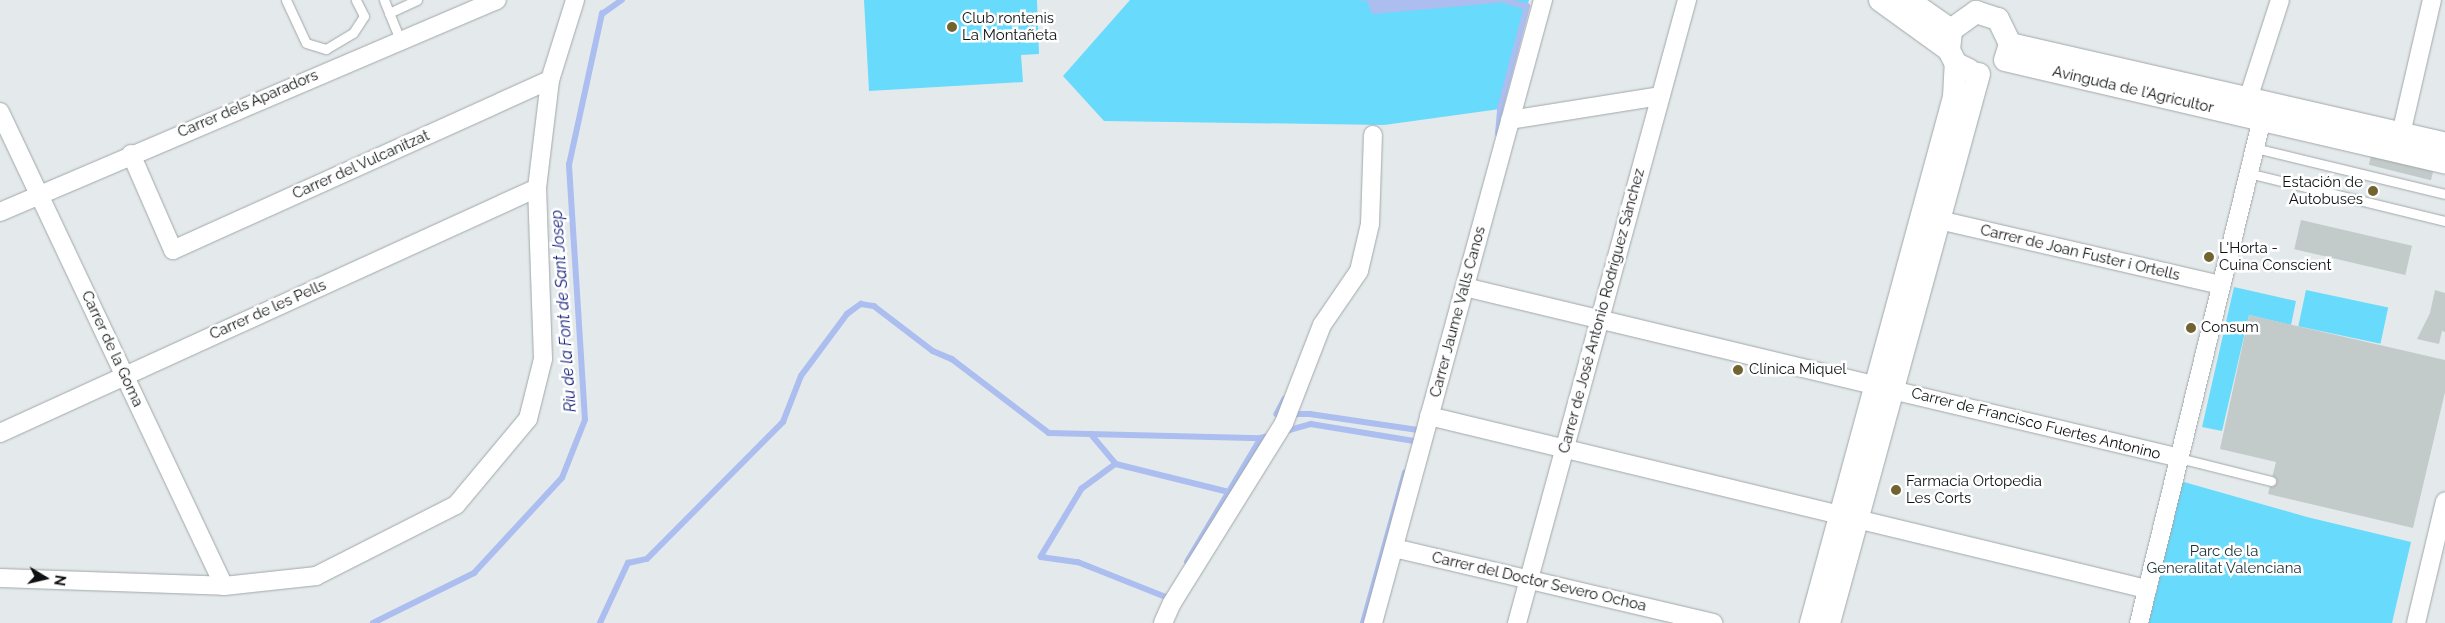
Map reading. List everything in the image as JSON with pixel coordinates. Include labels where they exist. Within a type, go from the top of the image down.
[{"type":"street","name":"Carrer dels Aparadors","points":[[0,212],[131,154],[497,0]]},
{"type":"street","points":[[0,578],[224,586],[316,576],[456,505],[528,419],[543,359],[537,188],[550,80],[575,0]]},
{"type":"street","name":"Carrer Jaume Valls Canos","points":[[1373,623],[1542,0]]},
{"type":"street","name":"Carrer de José Antonio Rodríguez Sánchez","points":[[1517,623],[1686,0]]},
{"type":"street","points":[[1880,0],[1952,48]]},
{"type":"street","points":[[1908,0],[1979,74]]},
{"type":"street","points":[[2139,623],[2262,119],[2248,99],[2280,0]]},
{"type":"street","points":[[2400,134],[2432,0]]},
{"type":"street","points":[[1829,623],[1849,517],[1930,218],[1979,74],[2007,52],[2001,9],[1978,6],[1952,48],[1954,97],[1930,218]]},
{"type":"street","name":"Avinguda de l'Agricultor","points":[[2007,52],[2248,99],[2445,144]]},
{"type":"street","name":"Avinguda de l'Agricultor","points":[[2007,52],[2262,119],[2445,162]]},
{"type":"street","name":"Carrer del Vulcanitzat","points":[[131,154],[173,250],[550,80]]},
{"type":"street","points":[[1510,120],[1660,96]]},
{"type":"street","name":"Carrer de la Goma","points":[[0,112],[224,586]]},
{"type":"street","points":[[1163,623],[1172,603],[1284,423],[1322,325],[1359,271],[1370,224],[1373,135]]},
{"type":"street","name":"Carrer de les Pells","points":[[0,434],[124,375],[537,188]]},
{"type":"street","name":"Carrer de Joan Fuster i Ortells","points":[[1930,218],[2221,285]]},
{"type":"street","name":"Carrer de Francisco Fuertes Antonino","points":[[1465,287],[2179,458]]},
{"type":"street","points":[[1429,416],[2147,588]]},
{"type":"street","points":[[2416,623],[2444,511]]},
{"type":"street","points":[[1811,623],[1849,517]]},
{"type":"street","name":"Carrer del Doctor Severo Ochoa","points":[[1394,548],[1713,623]]},
{"type":"lane","points":[[286,0],[306,43],[326,49],[353,33],[364,16],[356,0]]},
{"type":"lane","points":[[384,0],[400,40]]},
{"type":"lane","points":[[389,13],[417,0]]},
{"type":"lane","points":[[2255,148],[2445,194]]},
{"type":"lane","points":[[2248,173],[2445,221]]},
{"type":"lane","points":[[2179,458],[2271,481]]},
{"type":"green space","name":"Club rontenis La Montañeta","points":[[864,0],[1037,0],[1039,54],[1021,55],[1023,82],[869,91]]},
{"type":"green space","points":[[1130,0],[1529,0],[1500,109],[1384,125],[1104,121],[1063,76]]},
{"type":"green space","points":[[2234,287],[2296,301],[2291,325],[2249,315],[2222,431],[2202,427]]},
{"type":"green space","points":[[2306,290],[2388,307],[2380,344],[2298,326]]},
{"type":"green space","name":"Parc de la Generalitat Valenciana","points":[[2177,480],[2307,517],[2411,542],[2392,623],[2144,623]]},
{"type":"shaded area","points":[[1355,0],[1508,0],[1508,2],[1372,14],[1367,1]]},
{"type":"building","points":[[2371,156],[2433,171],[2431,180],[2369,165]]},
{"type":"building","points":[[2301,220],[2412,246],[2405,275],[2294,249]]},
{"type":"building","points":[[2435,290],[2445,293],[2445,332],[2442,331],[2439,344],[2417,339],[2430,313]]},
{"type":"building","points":[[2249,315],[2445,360],[2445,392],[2413,528],[2268,494],[2276,462],[2220,449]]},
{"type":"waterway","name":"Riu de la Font de Sant Josep","points":[[373,623],[474,573],[562,478],[585,420],[569,165],[602,14],[622,0]]},
{"type":"waterway","points":[[1498,134],[1500,109],[1527,7],[1508,2]]},
{"type":"waterway","points":[[600,623],[628,563],[647,559],[783,422],[801,376],[847,314],[861,304],[874,306],[933,351],[952,359],[1049,433],[1261,438]]},
{"type":"waterway","points":[[1285,399],[1277,414],[1310,414],[1418,430]]},
{"type":"waterway","points":[[1283,432],[1311,424],[1414,441]]},
{"type":"waterway","points":[[1091,434],[1116,464],[1229,492]]},
{"type":"waterway","points":[[1187,562],[1261,438],[1272,435]]},
{"type":"waterway","points":[[1116,464],[1082,489],[1041,557],[1078,562],[1166,597]]},
{"type":"waterway","points":[[1363,623],[1405,473]]},
{"type":"place","name":"Club rontenis La Montañeta","points":[[952,27]]},
{"type":"place","name":"Estación de Autobuses","points":[[2373,191]]},
{"type":"place","name":"L'Horta - Cuina Conscient","points":[[2209,257]]},
{"type":"place","name":"Consum","points":[[2191,328]]},
{"type":"place","name":"Clínica Miquel","points":[[1738,370]]},
{"type":"place","name":"Farmacia Ortopedia Les Corts","points":[[1896,490]]}]
